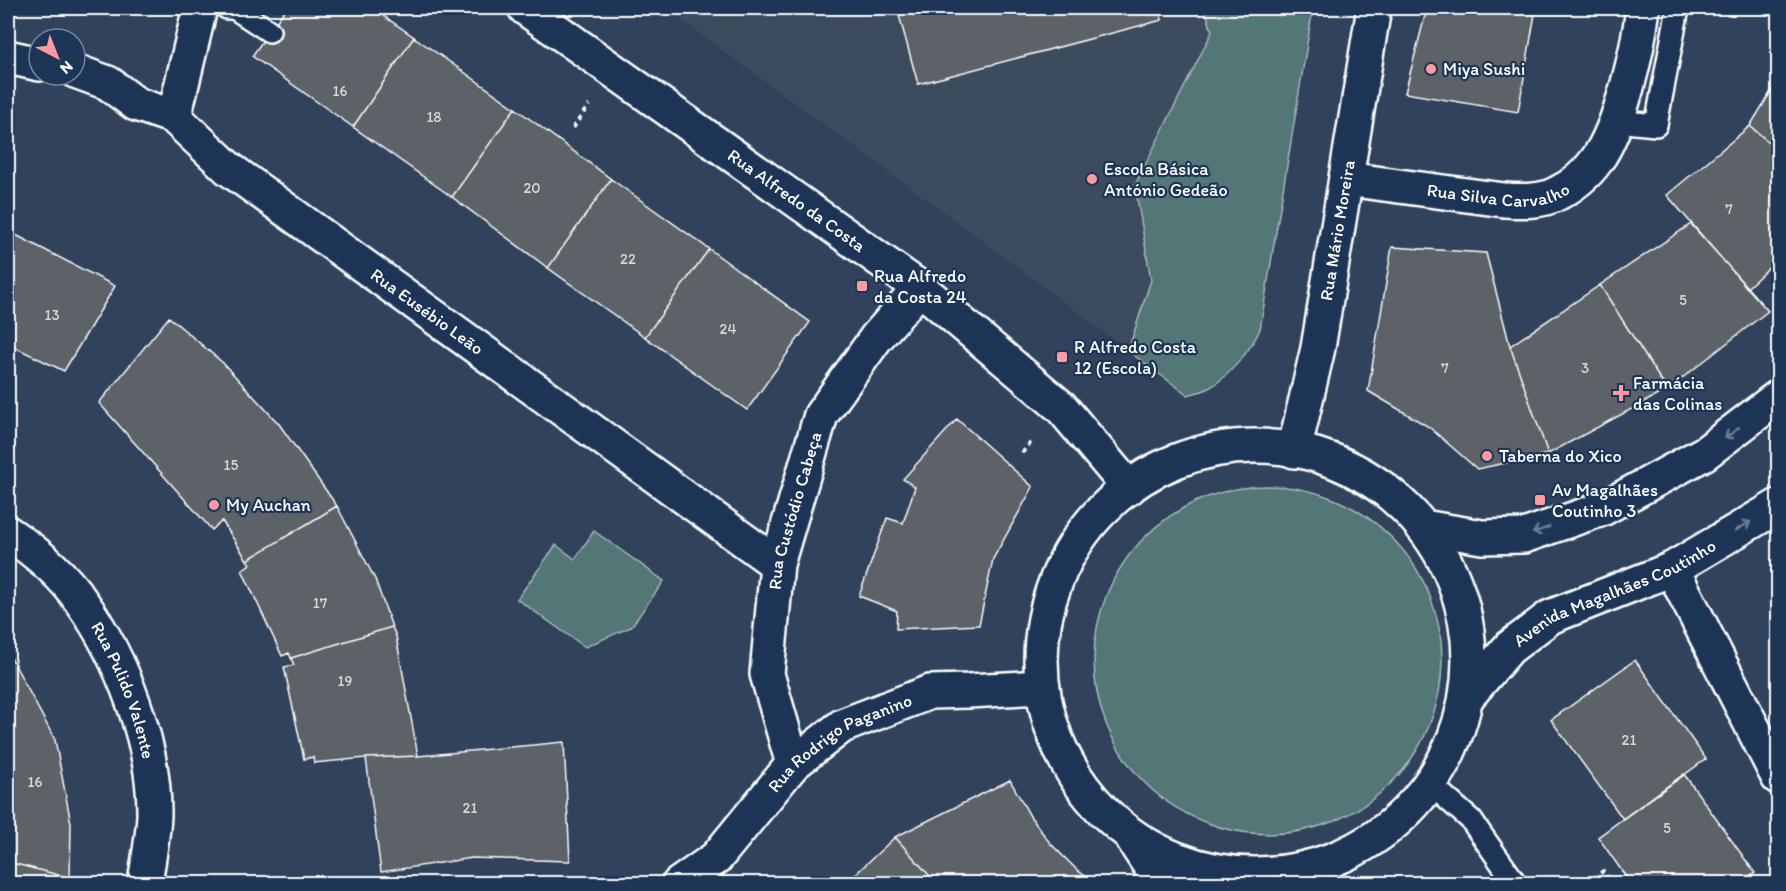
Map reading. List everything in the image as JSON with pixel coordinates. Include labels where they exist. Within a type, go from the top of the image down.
[{"type":"street","points":[[174,117],[200,8]]},
{"type":"street","name":"Rua Alfredo da Costa","points":[[525,8],[920,288],[1061,407],[1129,488]]},
{"type":"street","name":"Rua Mário Moreira","points":[[1294,451],[1318,348],[1374,8]]},
{"type":"street","name":"Rua Silva Carvalho","points":[[1346,179],[1504,200],[1528,201],[1556,195],[1578,180],[1596,160],[1615,121],[1639,36],[1643,8]]},
{"type":"street","points":[[8,57],[27,61]]},
{"type":"street","name":"Rua Eusébio Leão","points":[[87,75],[108,83],[136,104],[174,117],[228,168],[777,564]]},
{"type":"street","name":"Rua Custódio Cabeça","points":[[793,764],[767,674],[777,564],[821,415],[876,338],[920,288]]},
{"type":"street","points":[[1423,527],[1482,537],[1524,536],[1602,508],[1705,453],[1779,397]]},
{"type":"street","points":[[1264,445],[1294,451],[1319,455],[1370,479],[1398,501],[1423,527],[1453,567],[1466,597],[1472,629],[1472,656],[1466,698],[1447,753],[1414,803],[1369,842],[1302,875],[1215,872],[1176,861],[1131,836],[1092,802],[1063,759],[1044,707],[1042,687],[1040,651],[1049,596],[1073,545],[1129,488],[1155,470],[1208,451],[1264,445]]},
{"type":"street","name":"Avenida Magalhães Coutinho","points":[[1466,698],[1509,648],[1550,617],[1672,569],[1779,506]]},
{"type":"street","name":"Rua Pulido Valente","points":[[8,533],[43,559],[81,601],[103,637],[136,711],[146,750],[154,816],[145,884]]},
{"type":"street","points":[[1672,569],[1775,761]]},
{"type":"street","name":"Rua Rodrigo Paganino","points":[[679,884],[716,858],[793,764],[842,726],[930,692],[1042,687]]},
{"type":"street","points":[[1131,836],[1162,884]]},
{"type":"lane","points":[[227,8],[234,8],[269,31]]},
{"type":"lane","points":[[1615,121],[1656,125],[1678,8]]},
{"type":"lane","points":[[1428,782],[1471,820],[1516,884]]},
{"type":"path","points":[[1586,884],[1604,871],[1612,884]]},
{"type":"shaded area","name":"Escola Básica António Gedeão","points":[[665,8],[1313,8],[1260,329],[1256,340],[1246,354],[1217,383],[1188,395],[963,226]]},
{"type":"green space","points":[[1205,8],[1313,8],[1260,329],[1245,354],[1222,379],[1207,389],[1188,395],[1128,351],[1151,280],[1135,185],[1212,32]]},
{"type":"green space","points":[[1251,486],[1285,486],[1319,493],[1350,506],[1379,525],[1403,549],[1422,578],[1435,609],[1442,643],[1442,677],[1435,711],[1422,742],[1403,771],[1379,795],[1350,814],[1319,827],[1285,834],[1251,834],[1217,827],[1186,814],[1157,795],[1133,771],[1114,742],[1101,711],[1094,677],[1094,643],[1101,609],[1114,578],[1133,549],[1157,525],[1186,506],[1217,493]]},
{"type":"green space","points":[[594,531],[664,581],[631,627],[585,647],[517,599],[556,545],[575,559]]},
{"type":"building","points":[[286,8],[372,8],[414,37],[353,127],[252,56]]},
{"type":"building","points":[[897,8],[1159,8],[1162,20],[918,84]]},
{"type":"building","points":[[1427,8],[1536,8],[1518,112],[1405,93]]},
{"type":"building","points":[[414,37],[515,108],[452,197],[353,127]]},
{"type":"building","points":[[1778,80],[1778,150],[1750,126]]},
{"type":"building","points":[[515,108],[611,179],[548,268],[452,197]]},
{"type":"building","points":[[1750,126],[1778,150],[1778,259],[1747,288],[1667,195]]},
{"type":"building","points":[[611,179],[709,249],[645,337],[548,268]]},
{"type":"building","points":[[1691,224],[1768,311],[1667,390],[1600,285]]},
{"type":"building","points":[[8,231],[115,286],[64,371],[8,344]]},
{"type":"building","points":[[1392,247],[1486,253],[1510,346],[1548,454],[1477,469],[1429,427],[1368,391]]},
{"type":"building","points":[[709,249],[810,322],[747,410],[645,337]]},
{"type":"building","points":[[1600,285],[1667,390],[1548,454],[1510,346]]},
{"type":"building","points":[[169,317],[223,363],[279,424],[337,506],[247,560],[222,521],[212,530],[99,403]]},
{"type":"building","points":[[957,419],[1033,487],[993,559],[979,625],[896,629],[897,611],[859,596],[887,518],[903,523],[915,487],[903,479]]},
{"type":"building","points":[[337,506],[375,579],[392,627],[291,658],[289,653],[282,656],[242,570],[250,564],[247,560]]},
{"type":"building","points":[[392,627],[396,636],[418,756],[314,763],[313,757],[304,759],[284,667],[294,665],[291,658]]},
{"type":"building","points":[[8,652],[55,740],[71,823],[70,878],[8,862]]},
{"type":"building","points":[[1635,660],[1706,759],[1623,819],[1551,720]]},
{"type":"building","points":[[564,742],[570,861],[472,858],[381,872],[366,758],[418,756]]},
{"type":"building","points":[[1684,774],[1755,873],[1741,884],[1631,884],[1598,837]]},
{"type":"building","points":[[1010,780],[1030,816],[1050,843],[1095,884],[937,884],[895,837]]},
{"type":"building","points":[[895,837],[937,884],[845,884]]},
{"type":"building","points":[[8,862],[70,878],[68,884],[8,884]]},
{"type":"place","name":"Miya Sushi","points":[[1431,69]]},
{"type":"place","name":"Escola Básica António Gedeão","points":[[1092,179]]},
{"type":"place","name":"Rua Alfredo da Costa 24","points":[[862,286]]},
{"type":"place","name":"R Alfredo Costa 12 (Escola)","points":[[1062,357]]},
{"type":"place","name":"Farmácia das Colinas","points":[[1621,393]]},
{"type":"place","name":"Taberna do Xico","points":[[1487,456]]},
{"type":"place","name":"Av Magalhães Coutinho 3","points":[[1540,500]]},
{"type":"place","name":"My Auchan","points":[[214,505]]}]
